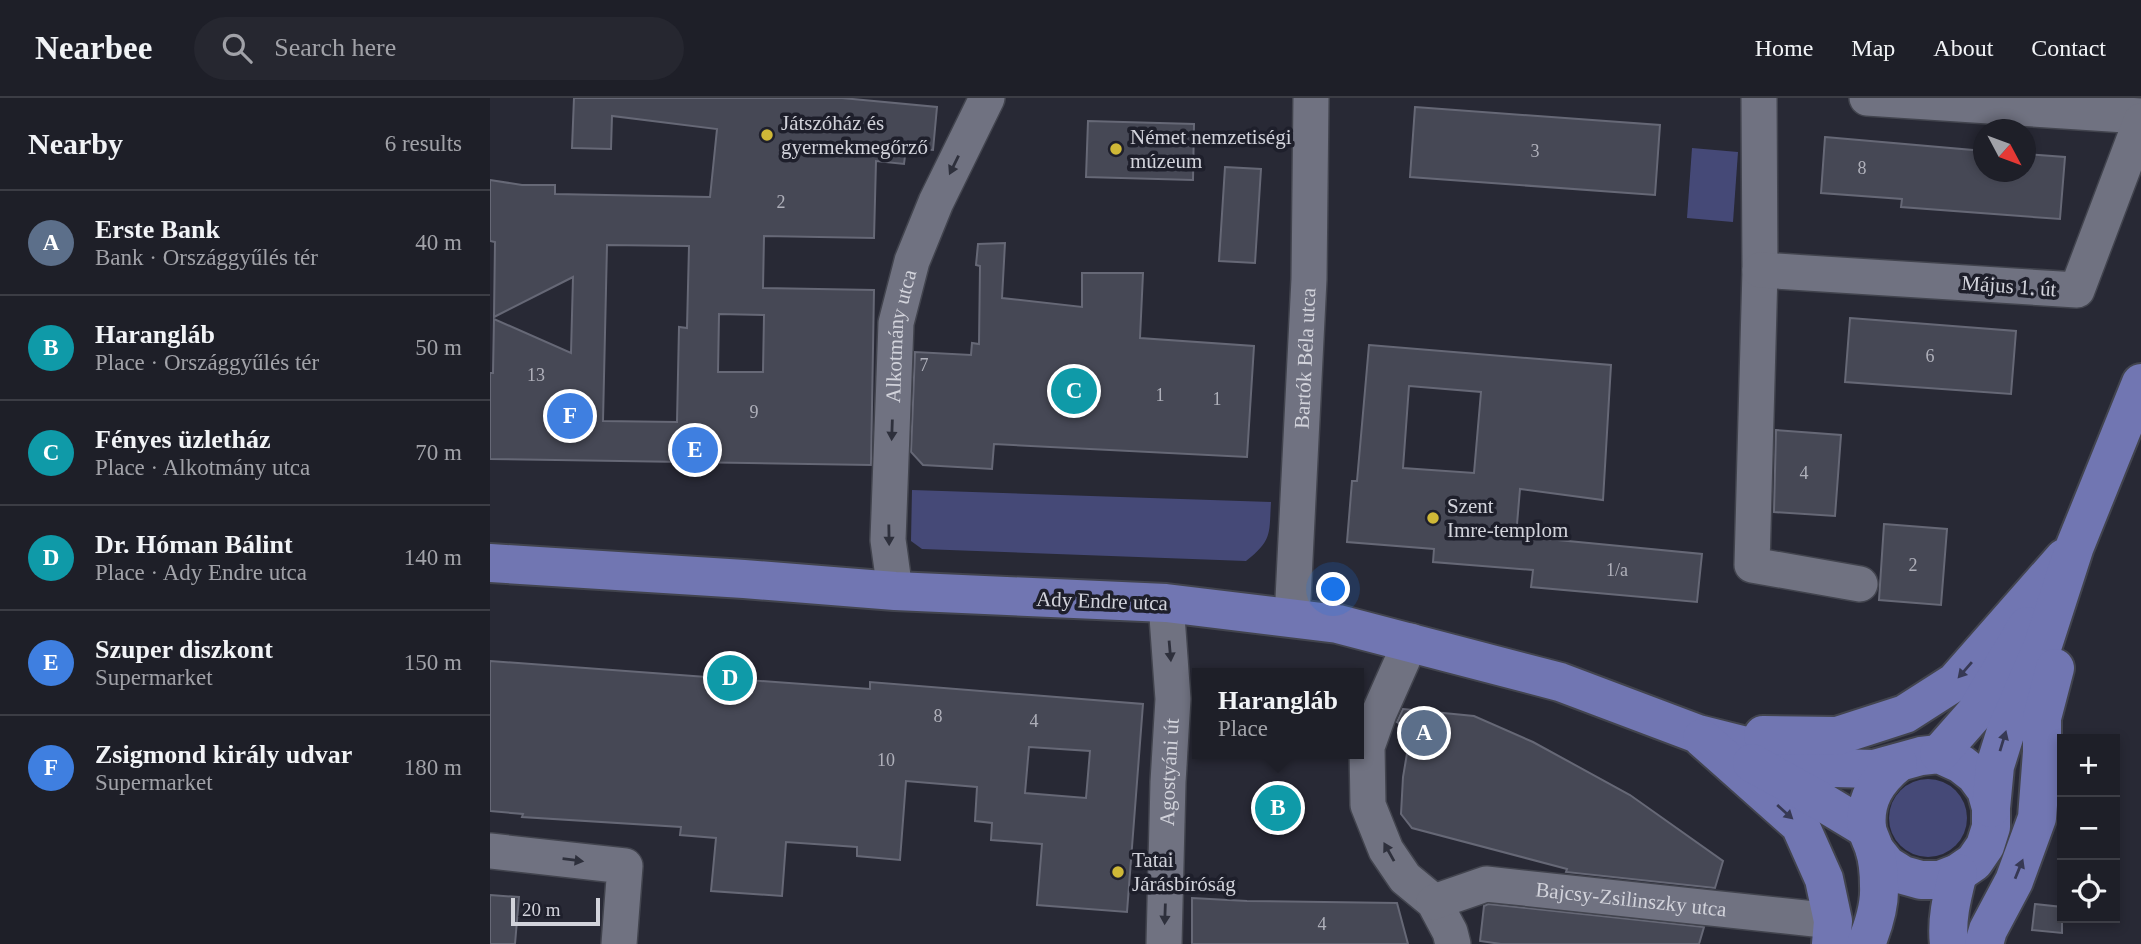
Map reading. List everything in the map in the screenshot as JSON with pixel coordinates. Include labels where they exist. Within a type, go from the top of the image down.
[{"type":"main road","points":[[1698,734],[1819,800],[1871,840],[1887,865],[1903,875],[1921,880],[1940,880],[1958,873],[1974,862],[1985,846],[1991,827],[1995,766],[2006,731],[2043,645],[2074,545],[2141,383]]},
{"type":"main road","points":[[1698,734],[1837,736],[1905,714],[1955,682],[2074,545]]},
{"type":"main road","points":[[1939,754],[1976,712],[2074,545]]},
{"type":"main road","points":[[1984,944],[1988,930],[2014,881],[2037,818],[2042,719],[2066,633],[2074,545]]},
{"type":"main road","name":"Ady Endre utca","points":[[490,563],[744,579],[895,592],[1166,603],[1338,624],[1560,682],[1698,734]]},
{"type":"main road","points":[[1698,734],[1834,768],[1874,769],[1939,754],[1961,764],[1975,775],[1986,790],[1991,808]]},
{"type":"main road","points":[[1698,734],[1800,825],[1825,879],[1832,933]]},
{"type":"main road","points":[[1866,944],[1880,887],[1871,840],[1868,802],[1885,773],[1898,763]]},
{"type":"main road","points":[[1949,944],[1947,933],[1950,904],[1958,873]]},
{"type":"street","name":"Bartók Béla utca","points":[[1292,619],[1309,279],[1311,98]]},
{"type":"street","points":[[1759,98],[1760,270],[1752,565],[1860,584]]},
{"type":"street","name":"Május 1. út","points":[[1760,270],[2077,290],[2141,118],[1867,98]]},
{"type":"street","name":"Alkotmány utca","points":[[895,592],[888,540],[896,323],[912,261],[936,202],[986,101]]},
{"type":"street","name":"Agostyáni út","points":[[1164,944],[1173,699],[1166,603]]},
{"type":"street","points":[[1411,642],[1367,747],[1368,805],[1386,850],[1405,878],[1434,902],[1450,932],[1453,944]]},
{"type":"street","points":[[490,851],[625,866],[619,944]]},
{"type":"street","name":"Bajcsy-Zsilinszky utca","points":[[1434,902],[1486,884],[1832,933]]},
{"type":"shaded area","points":[[1692,148],[1738,152],[1733,222],[1687,218]]},
{"type":"shaded area","points":[[912,490],[1271,502],[1268,535],[1261,547],[1246,561],[922,549],[911,541]]},
{"type":"shaded area","points":[[1920,779],[1936,779],[1950,785],[1961,796],[1967,810],[1967,826],[1961,840],[1950,851],[1936,857],[1920,857],[1906,851],[1895,840],[1889,826],[1889,810],[1895,796],[1906,785]]},
{"type":"building","points":[[574,98],[842,98],[937,107],[933,150],[906,148],[904,164],[876,161],[874,238],[764,236],[763,288],[874,290],[871,465],[490,459],[490,373],[493,373],[494,319],[571,353],[573,277],[494,317],[495,242],[490,241],[490,180],[522,185],[555,185],[555,194],[710,197],[717,129],[612,116],[611,149],[572,148]],"holes":[[[607,245],[689,246],[687,328],[679,327],[677,422],[603,421]],[[719,314],[764,315],[763,372],[718,372]]]},
{"type":"building","points":[[1415,107],[1660,125],[1655,195],[1410,177]]},
{"type":"building","points":[[1088,121],[1194,124],[1193,180],[1086,177]]},
{"type":"building","points":[[1825,137],[1973,150],[1973,182],[2036,182],[2036,155],[2065,157],[2060,219],[1901,207],[1902,199],[1821,193]]},
{"type":"building","points":[[1225,167],[1261,169],[1255,263],[1219,261]]},
{"type":"building","points":[[1005,243],[1002,298],[1082,307],[1082,273],[1143,273],[1140,338],[1254,346],[1247,457],[994,444],[992,469],[923,465],[911,452],[915,352],[971,355],[972,343],[979,344],[980,266],[976,265],[978,244]]},
{"type":"building","points":[[1850,318],[2016,331],[2011,394],[1845,382]]},
{"type":"building","points":[[1369,345],[1611,365],[1603,500],[1520,489],[1516,536],[1702,554],[1697,602],[1531,587],[1533,570],[1433,562],[1434,549],[1347,542],[1352,481],[1357,481]],"holes":[[[1409,386],[1481,392],[1474,473],[1403,468]]]},
{"type":"building","points":[[1776,430],[1841,435],[1835,516],[1774,512]]},
{"type":"building","points":[[1884,524],[1947,529],[1941,605],[1879,600]]},
{"type":"building","points":[[490,661],[870,689],[870,682],[1143,704],[1127,912],[1037,905],[1042,844],[991,840],[992,823],[975,821],[977,787],[906,781],[900,860],[857,856],[857,847],[786,842],[782,896],[711,891],[716,838],[680,835],[681,827],[522,817],[523,814],[490,811]],"holes":[[[1029,747],[1090,751],[1086,798],[1025,793]]]},
{"type":"building","points":[[1403,709],[1474,716],[1533,742],[1630,795],[1723,861],[1715,888],[1566,872],[1567,869],[1412,828],[1401,814],[1403,777],[1411,730],[1397,722]]},
{"type":"building","points":[[1278,794],[1288,798],[1292,808],[1288,818],[1278,822],[1268,818],[1264,808],[1268,798]]},
{"type":"building","points":[[490,895],[519,897],[515,944],[490,944]]},
{"type":"building","points":[[1192,898],[1397,903],[1408,944],[1192,944]]},
{"type":"building","points":[[1488,904],[1704,927],[1699,944],[1501,944],[1480,941],[1484,906]]},
{"type":"building","points":[[2035,904],[2057,906],[2057,923],[2062,923],[2062,933],[2032,930]]},
{"type":"place","name":"Játszóház és gyermekmegőrző","points":[[767,135]]},
{"type":"place","name":"Német nemzetiségi múzeum","points":[[1116,149]]},
{"type":"place","name":"Fényes üzletház","points":[[1074,391]]},
{"type":"place","name":"Zsigmond király udvar","points":[[570,416]]},
{"type":"place","name":"Szuper diszkont","points":[[695,450]]},
{"type":"place","name":"Szent Imre-templom","points":[[1433,518]]},
{"type":"place","name":"Dr. Hóman Bálint","points":[[730,678]]},
{"type":"place","name":"Erste Bank","points":[[1424,733]]},
{"type":"place","name":"Harangláb","points":[[1278,808]]},
{"type":"place","name":"Tatai Járásbíróság","points":[[1118,872]]}]
